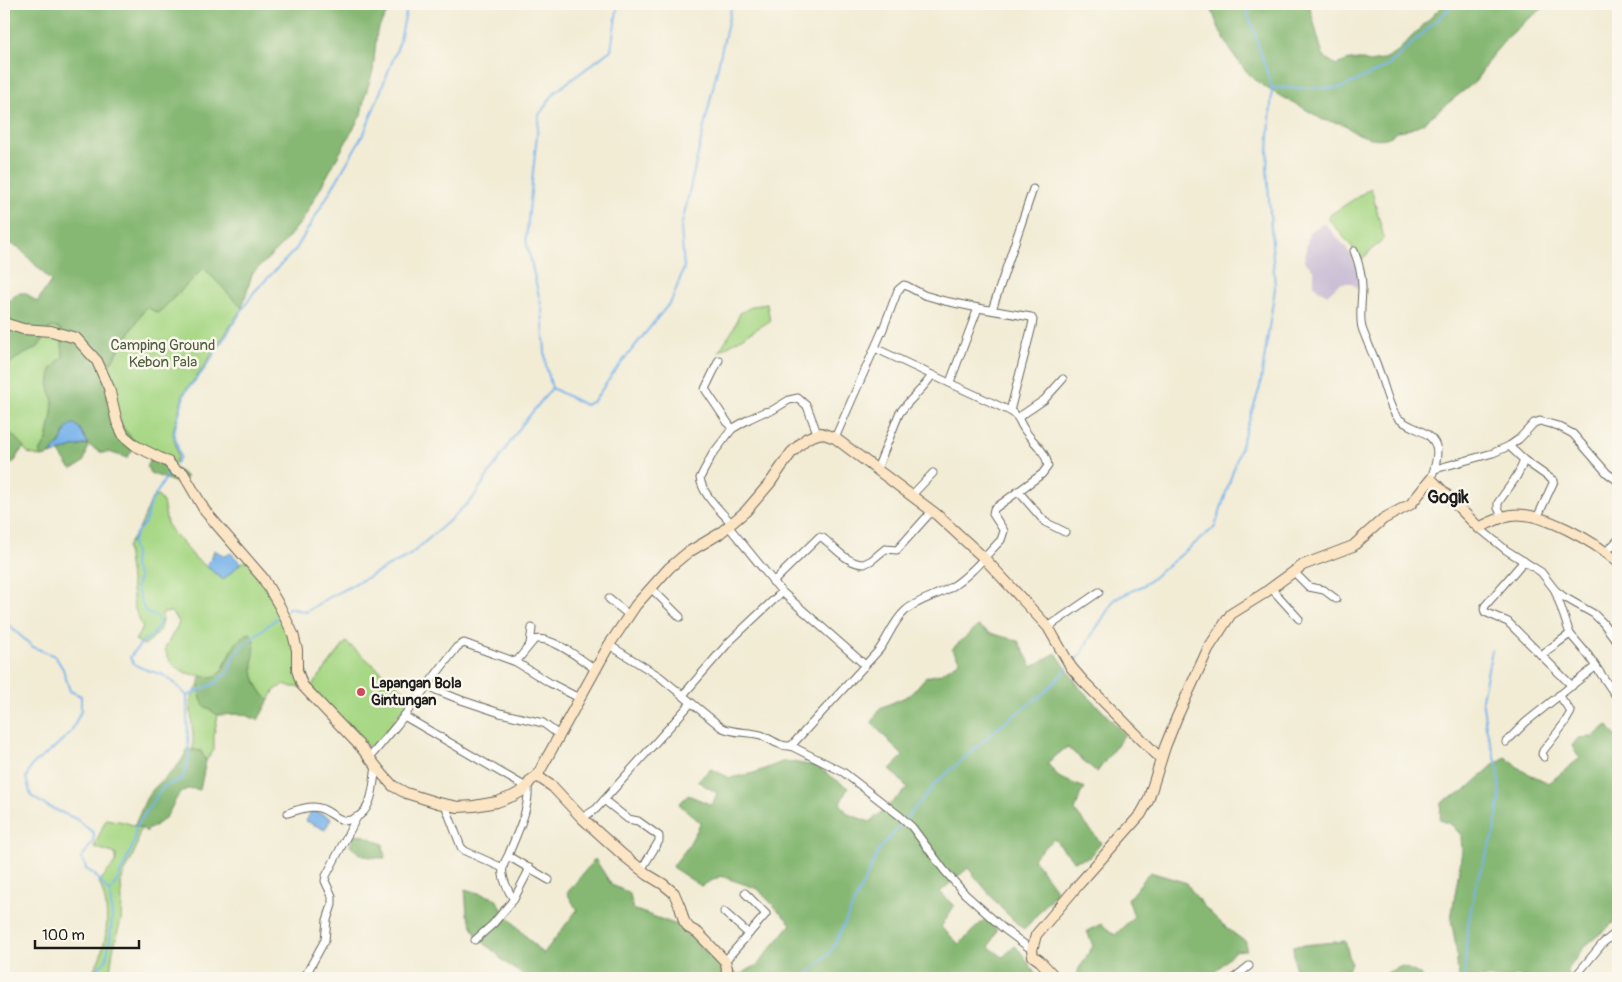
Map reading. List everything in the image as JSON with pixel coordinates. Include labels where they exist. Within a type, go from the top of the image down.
[{"type":"street","points":[[992,310],[1033,190]]},
{"type":"street","points":[[1056,978],[1033,956],[1032,950],[1036,935],[1141,814],[1148,801],[1177,717],[1216,634],[1231,614],[1293,571],[1312,561],[1353,546],[1383,519],[1411,504],[1433,474],[1437,452],[1434,441],[1428,435],[1400,420],[1393,412],[1362,328],[1360,322],[1362,286],[1360,268],[1354,252]]},
{"type":"street","points":[[835,438],[875,348],[898,290],[904,285],[924,295],[978,308],[1031,317],[1033,320],[1010,411]]},
{"type":"street","points":[[950,382],[978,308]]},
{"type":"street","points":[[4,321],[7,324],[23,329],[51,331],[76,338],[97,361],[109,388],[117,422],[124,436],[136,446],[168,462],[176,471],[182,474],[205,511],[263,578],[288,621],[297,650],[297,670],[302,685],[370,757],[393,786],[401,791],[458,807],[484,805],[507,798],[524,790],[537,776],[609,645],[629,615],[651,588],[669,568],[687,553],[720,534],[730,525],[762,494],[797,447],[816,433],[826,434],[835,438],[912,495],[984,558],[1048,627],[1070,664],[1084,681],[1161,759]]},
{"type":"street","points":[[791,746],[885,642],[895,623],[904,612],[916,604],[952,587],[972,570],[1001,540],[1004,533],[1002,527],[992,514],[993,511],[1042,474],[1048,466],[1046,457],[1023,429],[1019,417],[950,382],[875,348]]},
{"type":"street","points":[[720,360],[705,389],[732,429]]},
{"type":"street","points":[[877,469],[903,407],[921,390],[932,375]]},
{"type":"street","points":[[1019,417],[1044,400],[1064,379]]},
{"type":"street","points":[[816,433],[807,406],[798,398],[789,400],[771,411],[748,419],[732,429],[712,454],[700,478],[708,496],[773,582],[865,665]]},
{"type":"street","points":[[1433,474],[1510,446],[1534,423],[1540,421],[1558,426],[1573,434],[1596,461],[1618,481]]},
{"type":"street","points":[[1510,446],[1524,460],[1554,481],[1537,518]]},
{"type":"street","points":[[1503,517],[1498,508],[1498,503],[1515,480],[1524,460]]},
{"type":"street","points":[[912,495],[933,473]]},
{"type":"street","points":[[1433,474],[1479,528],[1506,550],[1541,572],[1555,590],[1570,634],[1588,655],[1618,699]]},
{"type":"street","points":[[1018,491],[1044,522],[1065,532]]},
{"type":"street","points":[[773,582],[819,537],[823,538],[845,557],[854,562],[864,564],[868,563],[885,549],[897,550],[932,511]]},
{"type":"street","points":[[1479,528],[1509,515],[1517,514],[1537,518],[1552,522],[1575,534],[1606,552],[1618,562]]},
{"type":"street","points":[[1606,552],[1618,540]]},
{"type":"street","points":[[1524,561],[1487,602],[1484,609],[1485,612],[1508,622],[1572,686]]},
{"type":"street","points":[[1293,571],[1309,587],[1324,590],[1336,599]]},
{"type":"street","points":[[651,588],[680,617]]},
{"type":"street","points":[[1271,588],[1299,619]]},
{"type":"street","points":[[1555,590],[1594,614],[1618,643]]},
{"type":"street","points":[[682,695],[730,641],[782,592]]},
{"type":"street","points":[[1048,627],[1099,592]]},
{"type":"street","points":[[608,599],[629,615]]},
{"type":"street","points":[[530,644],[532,628]]},
{"type":"street","points":[[1541,655],[1570,634]]},
{"type":"street","points":[[516,662],[534,640],[543,639],[561,647],[596,669]]},
{"type":"street","points":[[370,757],[457,647],[464,642],[516,662],[579,698]]},
{"type":"street","points":[[609,645],[659,676],[726,730],[760,735],[780,745],[791,746],[843,772],[912,827],[944,870],[965,894],[1004,929],[1032,950]]},
{"type":"street","points":[[1506,742],[1559,695],[1595,667]]},
{"type":"street","points":[[428,684],[436,690],[461,700],[500,713],[543,723],[559,735]]},
{"type":"street","points":[[1544,757],[1543,751],[1571,712],[1559,695]]},
{"type":"street","points":[[582,818],[592,812],[604,800],[691,703]]},
{"type":"street","points":[[404,716],[527,786],[529,794],[526,811],[503,868],[504,878],[514,898]]},
{"type":"street","points":[[288,813],[316,807],[343,820],[357,817],[364,812],[369,804],[376,766]]},
{"type":"street","points":[[537,776],[553,787],[582,818],[623,855],[674,893],[684,921],[689,928],[698,933],[725,961],[727,968],[726,978]]},
{"type":"street","points":[[604,800],[628,819],[638,821],[659,836],[659,841],[641,870]]},
{"type":"street","points":[[445,804],[465,851],[503,868]]},
{"type":"street","points":[[304,978],[325,940],[327,920],[332,905],[332,896],[325,881],[326,876],[357,817]]},
{"type":"street","points":[[508,856],[548,880]]},
{"type":"street","points":[[476,940],[493,924],[514,898],[530,868]]},
{"type":"street","points":[[725,961],[766,914],[745,893]]},
{"type":"street","points":[[724,912],[749,934]]},
{"type":"street","points":[[1574,978],[1604,943],[1618,931]]},
{"type":"street","points":[[1234,978],[1249,966]]},
{"type":"shaded area","points":[[1324,223],[1345,246],[1358,268],[1360,289],[1352,283],[1340,283],[1327,295],[1314,286],[1314,270],[1304,261],[1309,232]]},
{"type":"green space","points":[[4,4],[392,4],[377,31],[373,71],[361,115],[302,221],[282,245],[252,274],[242,308],[204,268],[158,313],[146,307],[104,373],[118,422],[137,444],[127,458],[109,452],[102,453],[88,445],[84,460],[80,465],[72,469],[59,452],[87,445],[88,443],[80,429],[63,438],[50,455],[42,457],[40,452],[47,440],[52,414],[53,401],[49,387],[51,370],[63,356],[61,329],[51,327],[38,347],[17,358],[4,368],[4,300],[10,300],[18,293],[26,293],[37,302],[51,281],[18,247],[4,241]]},
{"type":"green space","points":[[1210,4],[1309,4],[1323,56],[1336,65],[1349,60],[1369,62],[1382,60],[1395,54],[1444,4],[1549,4],[1507,38],[1490,58],[1476,81],[1423,123],[1411,129],[1397,131],[1388,137],[1377,139],[1352,131],[1343,124],[1321,119],[1260,84],[1246,71],[1229,47],[1216,22]]},
{"type":"green space","points":[[1371,188],[1384,238],[1362,259],[1327,217]]},
{"type":"green space","name":"Camping Ground Kebon Pala","points":[[204,268],[242,308],[201,371],[184,392],[173,432],[178,456],[173,465],[125,435],[104,373],[146,307],[158,313]]},
{"type":"green space","points":[[767,304],[770,321],[718,352],[733,330],[740,313],[753,306]]},
{"type":"green space","points":[[51,327],[61,329],[63,356],[51,370],[49,387],[53,401],[52,414],[47,440],[40,452],[42,457],[28,453],[4,426],[4,368],[17,358],[38,347]]},
{"type":"green space","points":[[4,426],[24,447],[16,460],[4,469]]},
{"type":"green space","points":[[154,453],[187,477],[177,483],[150,473],[147,466]]},
{"type":"green space","points":[[158,496],[163,502],[167,523],[171,531],[195,558],[223,579],[241,563],[252,559],[297,637],[311,687],[292,687],[284,684],[275,690],[269,700],[257,685],[252,667],[227,659],[222,672],[216,677],[184,672],[177,668],[167,657],[165,648],[179,622],[171,612],[162,613],[160,628],[149,642],[144,645],[135,640],[143,628],[134,607],[127,547],[141,525],[152,498]]},
{"type":"green space","points":[[978,626],[990,633],[1018,641],[1032,667],[1056,653],[1079,687],[1125,734],[1097,772],[1067,747],[1047,763],[1060,778],[1085,788],[1080,795],[1075,811],[1101,843],[1090,857],[1074,861],[1054,839],[1033,858],[1057,891],[1024,930],[1001,908],[968,868],[940,892],[954,906],[941,927],[959,944],[986,918],[997,930],[989,947],[1003,957],[1015,946],[1039,978],[526,978],[477,937],[467,914],[465,889],[495,898],[507,916],[543,954],[577,910],[567,893],[595,859],[611,884],[630,894],[633,909],[677,925],[721,965],[739,975],[757,965],[791,924],[758,889],[721,876],[701,886],[672,867],[687,848],[701,823],[679,804],[688,795],[712,805],[717,793],[697,781],[711,769],[730,778],[754,773],[785,761],[816,766],[848,788],[840,803],[848,814],[870,822],[908,788],[890,769],[903,756],[872,723],[880,708],[910,695],[926,677],[940,674],[960,661],[952,649]]},
{"type":"green space","points":[[250,633],[255,646],[254,677],[260,690],[269,700],[258,720],[242,714],[218,715],[204,706],[199,684],[201,676],[216,677],[221,672],[238,641]]},
{"type":"green space","name":"Lapangan Bola Gintungan","points":[[346,642],[412,697],[372,750],[311,687]]},
{"type":"green space","points":[[199,684],[203,702],[218,715],[214,734],[214,750],[206,761],[201,751],[193,750],[190,701]]},
{"type":"green space","points":[[1607,725],[1618,739],[1618,919],[1584,947],[1567,971],[1572,978],[1530,978],[1516,975],[1513,978],[1458,978],[1456,946],[1451,919],[1462,851],[1461,835],[1452,825],[1440,820],[1441,802],[1466,790],[1492,766],[1505,757],[1523,771],[1549,783],[1580,758],[1572,746],[1578,738],[1593,737]]},
{"type":"green space","points":[[187,749],[201,751],[206,761],[200,790],[192,789],[181,792],[165,818],[146,832],[142,828],[134,826],[149,794],[176,768]]},
{"type":"green space","points":[[106,819],[142,828],[139,833],[137,846],[121,881],[121,920],[113,950],[109,978],[90,978],[103,948],[107,919],[105,900],[99,882],[116,862],[116,855],[94,847]]},
{"type":"green space","points":[[355,835],[365,836],[383,844],[385,858],[366,856],[354,850],[350,846]]},
{"type":"green space","points":[[1150,872],[1187,883],[1213,916],[1246,942],[1246,950],[1235,951],[1209,978],[1076,978],[1078,970],[1093,946],[1087,931],[1101,924],[1115,935],[1134,916],[1128,899]]},
{"type":"green space","points":[[1345,941],[1351,963],[1344,978],[1290,978],[1295,968],[1293,946]]},
{"type":"green space","points":[[1402,966],[1423,978],[1379,978],[1382,975]]},
{"type":"water","points":[[75,424],[80,429],[88,444],[50,455],[60,443],[67,428]]},
{"type":"water","points":[[214,550],[225,556],[231,553],[241,563],[223,580],[206,566]]},
{"type":"water","points":[[312,810],[331,818],[325,830],[306,821]]},
{"type":"waterway","points":[[176,463],[180,457],[174,432],[185,392],[203,371],[254,292],[296,249],[337,180],[365,131],[399,44],[408,4]]},
{"type":"waterway","points":[[618,4],[611,50],[555,92],[539,115],[526,240],[542,309],[546,366],[552,388],[585,405],[594,401],[614,372],[672,300],[684,268],[681,228],[731,9],[734,4]]},
{"type":"waterway","points":[[1073,663],[1082,653],[1115,599],[1144,585],[1215,527],[1260,387],[1275,288],[1267,169],[1272,88],[1245,4]]},
{"type":"waterway","points":[[1272,88],[1341,88],[1388,66],[1454,4]]},
{"type":"waterway","points":[[287,610],[289,608],[306,612],[326,599],[410,555],[473,498],[521,426],[552,388]]},
{"type":"waterway","points":[[170,471],[151,502],[145,523],[137,532],[132,543],[135,553],[134,567],[139,577],[136,588],[146,613],[156,616],[160,622],[152,636],[143,641],[130,657],[135,665],[166,677],[176,684],[187,696]]},
{"type":"waterway","points":[[94,978],[98,968],[106,961],[110,940],[112,917],[110,893],[134,843],[136,827],[162,788],[183,778],[189,756],[187,696],[216,683],[229,671],[232,659],[242,646],[281,615]]},
{"type":"waterway","points":[[4,621],[33,647],[55,656],[63,669],[70,691],[81,696],[81,711],[71,732],[32,765],[26,778],[31,796],[47,806],[76,819],[94,833],[93,842],[81,858],[86,869],[94,874],[110,893]]},
{"type":"waterway","points":[[1464,978],[1467,930],[1477,880],[1494,834],[1500,797],[1498,768],[1486,727],[1482,699],[1492,650]]},
{"type":"waterway","points":[[907,818],[936,783],[1005,722],[1044,693],[1068,668]]},
{"type":"waterway","points":[[804,978],[832,950],[879,850],[904,821]]},
{"type":"place","name":"Lapangan Bola Gintungan","points":[[361,692]]},
{"type":"district","name":"Gogik","points":[[1448,497]]}]
